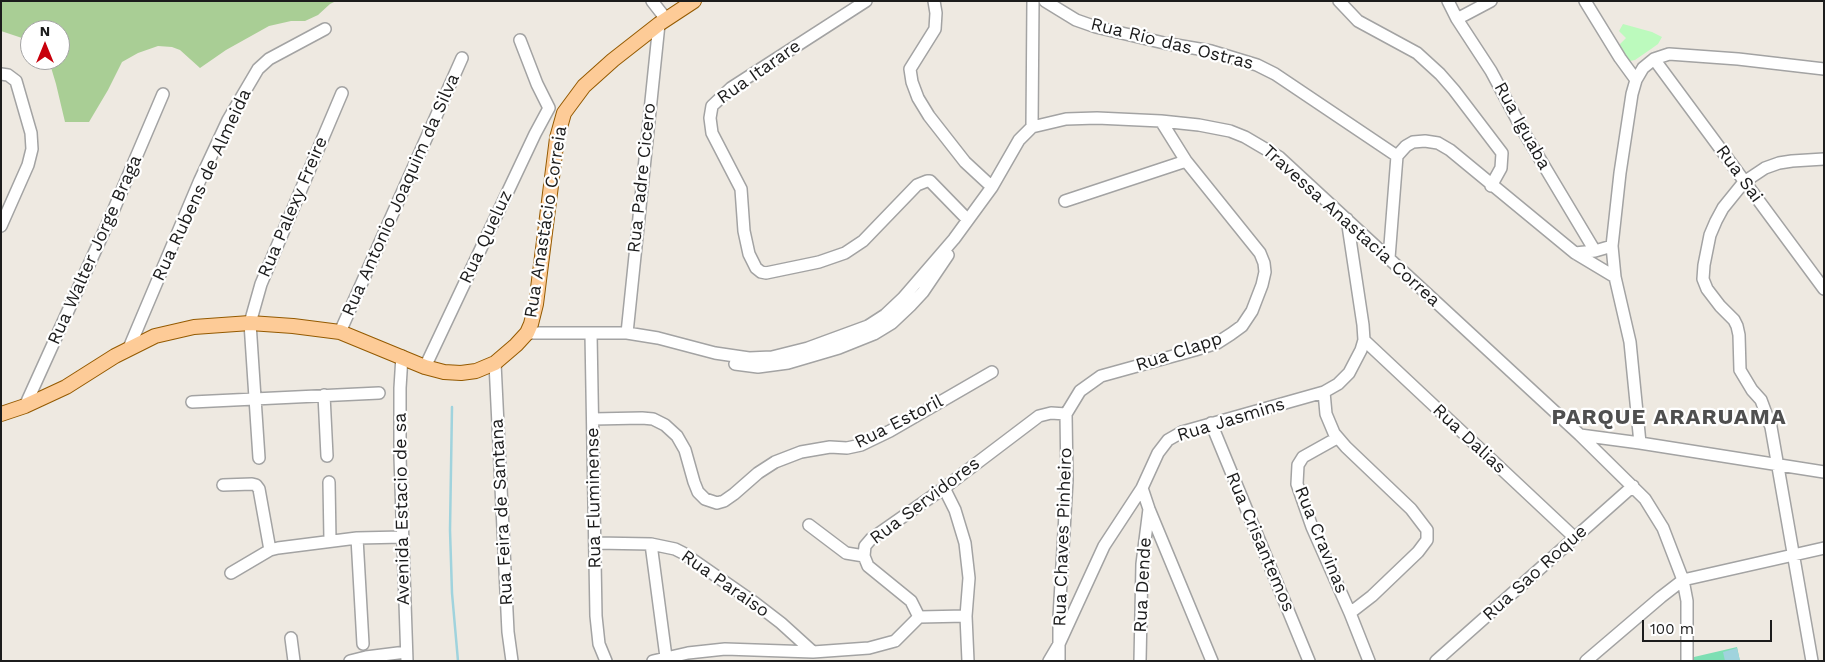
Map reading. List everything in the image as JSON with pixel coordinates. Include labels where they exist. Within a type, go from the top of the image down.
[{"type":"main road","name":"Rua Anastácio Correia","points":[[1,414],[25,406],[66,387],[129,348],[155,336],[194,327],[250,323],[340,332],[425,367],[444,372],[461,373],[476,371],[495,362],[516,345],[532,324],[557,138],[564,113],[584,86],[662,21],[694,1]]},
{"type":"street","points":[[652,1],[662,21]]},
{"type":"street","name":"Rua Itarare","points":[[866,1],[731,88],[712,106],[710,118],[712,132],[741,189],[744,231],[749,254],[756,268],[761,272],[766,272],[791,269],[844,253],[863,241],[917,185],[927,181],[930,181],[967,218]]},
{"type":"street","points":[[934,1],[936,13],[935,29],[910,69],[912,82],[918,98],[929,116],[965,162],[992,187]]},
{"type":"street","points":[[527,333],[627,333],[671,342],[710,360],[758,367],[788,363],[839,348],[874,334],[892,322],[910,306],[937,272],[967,218],[992,187],[1013,149],[1032,126],[1033,1]]},
{"type":"street","name":"Rua Rio das Ostras","points":[[1045,1],[1076,20],[1096,27],[1164,43],[1211,51],[1257,65],[1275,74],[1397,156]]},
{"type":"street","points":[[1339,1],[1358,21],[1418,53],[1454,90],[1502,153],[1501,168],[1492,186]]},
{"type":"street","name":"Rua Iguaba","points":[[1448,1],[1491,71],[1522,129],[1595,251]]},
{"type":"street","points":[[1458,19],[1491,1]]},
{"type":"street","points":[[1586,1],[1620,58],[1636,80]]},
{"type":"street","name":"Rua Padre Cicero","points":[[627,333],[662,21]]},
{"type":"street","name":"Rua Rubens de Almeida","points":[[129,348],[200,180],[228,120],[248,86],[258,70],[269,59],[325,29]]},
{"type":"street","points":[[520,40],[536,84],[549,108]]},
{"type":"street","points":[[1640,442],[1630,342],[1616,277],[1612,246],[1620,173],[1632,94],[1636,80],[1643,68],[1654,60],[1669,54],[1824,69]]},
{"type":"street","name":"Rua Antonio Joaquim da Silva","points":[[340,332],[462,58]]},
{"type":"street","name":"Rua Sai","points":[[1654,60],[1824,289]]},
{"type":"street","points":[[1,74],[8,75],[16,80],[32,133],[32,149],[28,165],[1,226]]},
{"type":"street","name":"Rua Palexy Freire","points":[[259,458],[250,323],[255,301],[264,275],[342,93]]},
{"type":"street","name":"Rua Walter Jorge Braga","points":[[25,406],[111,216],[163,94]]},
{"type":"street","name":"Rua Anastácio Correia","points":[[549,108],[564,113]]},
{"type":"street","name":"Rua Queluz","points":[[425,367],[549,108]]},
{"type":"street","name":"Travessa Anastacia Correa","points":[[1032,126],[1066,119],[1098,118],[1161,121],[1215,128],[1245,137],[1279,158],[1633,486],[1654,512],[1683,580],[1687,601],[1687,661]]},
{"type":"street","name":"Rua Clapp","points":[[1066,414],[1080,391],[1094,380],[1216,343],[1242,326],[1252,311],[1265,272],[1264,262],[1260,253],[1186,161],[1161,121]]},
{"type":"street","points":[[1389,258],[1397,156],[1406,146],[1413,142],[1425,141],[1438,143],[1450,150],[1575,253],[1616,277]]},
{"type":"street","points":[[1812,661],[1771,428],[1761,400],[1740,370],[1737,326],[1707,289],[1703,279],[1710,235],[1723,208],[1744,182],[1765,168],[1779,163],[1824,159]]},
{"type":"street","points":[[1065,201],[1186,161]]},
{"type":"street","name":"Rua Jasmins","points":[[1048,661],[1059,644],[1104,546],[1142,488],[1158,453],[1168,440],[1182,432],[1324,392],[1338,384],[1349,373],[1364,340],[1347,219]]},
{"type":"street","points":[[1575,253],[1595,251],[1612,246]]},
{"type":"street","name":"Rua Fluminense","points":[[591,334],[597,626],[599,644],[606,661]]},
{"type":"street","name":"Rua Dalias","points":[[1364,340],[1574,537]]},
{"type":"street","name":"Avenida Estacio de sa","points":[[402,356],[400,457],[406,656]]},
{"type":"street","name":"Rua Feira de Santana","points":[[495,362],[508,632],[512,661]]},
{"type":"street","name":"Rua Estoril","points":[[593,419],[642,418],[652,419],[665,425],[677,436],[685,450],[698,492],[705,499],[717,502],[734,494],[758,473],[775,462],[801,452],[830,447],[847,448],[861,445],[890,431],[992,372]]},
{"type":"street","points":[[1324,392],[1326,414],[1330,426],[1338,438],[1411,509],[1427,530],[1427,540],[1418,552],[1372,596],[1350,613]]},
{"type":"street","points":[[192,402],[379,393]]},
{"type":"street","points":[[324,395],[328,456]]},
{"type":"street","name":"Rua Servidores","points":[[919,617],[911,601],[868,566],[864,556],[865,546],[871,539],[944,488],[1039,416],[1051,413],[1066,414]]},
{"type":"street","name":"Rua Chaves Pinheiro","points":[[1059,661],[1067,480],[1066,414]]},
{"type":"street","name":"Rua Crisantemos","points":[[1211,424],[1309,661]]},
{"type":"street","points":[[1580,435],[1640,442],[1824,472]]},
{"type":"street","name":"Rua Cravinas","points":[[1338,438],[1302,457],[1298,465],[1297,479],[1304,505],[1369,661]]},
{"type":"street","points":[[328,482],[330,540]]},
{"type":"street","points":[[223,485],[252,484],[260,489],[270,550]]},
{"type":"street","name":"Rua Sao Roque","points":[[1436,661],[1633,486]]},
{"type":"street","points":[[944,488],[955,510],[965,543],[969,578],[966,616],[968,661]]},
{"type":"street","points":[[1142,488],[1212,661]]},
{"type":"street","name":"Rua Dende","points":[[1140,661],[1142,564],[1149,509]]},
{"type":"street","points":[[809,525],[846,553],[864,556]]},
{"type":"street","points":[[231,573],[270,550],[330,540],[403,537]]},
{"type":"street","points":[[357,538],[363,644]]},
{"type":"street","name":"Rua Paraiso","points":[[596,543],[652,544],[676,549],[701,564],[781,623],[813,652]]},
{"type":"street","points":[[652,544],[666,657]]},
{"type":"street","points":[[1586,661],[1683,580],[1824,548]]},
{"type":"street","points":[[653,661],[666,657],[725,649],[813,652],[869,648],[895,641],[919,617],[966,616]]},
{"type":"street","points":[[292,638],[294,661]]},
{"type":"street","points":[[725,649],[729,661]]},
{"type":"street","points":[[350,661],[366,657],[406,656]]},
{"type":"green space","points":[[1,1],[336,1],[318,15],[305,21],[291,21],[269,26],[226,50],[200,68],[180,50],[172,47],[158,46],[138,53],[122,62],[89,122],[65,122],[52,70],[70,70],[70,20],[20,20],[20,37],[1,31]]},
{"type":"green space","points":[[1623,24],[1652,32],[1662,37],[1658,44],[1635,60],[1630,61],[1622,55],[1619,48],[1626,38],[1619,31]]},
{"type":"green space","points":[[1737,647],[1740,661],[1694,661],[1694,657]]},
{"type":"water","points":[[1737,648],[1740,661],[1725,661],[1723,652]]},
{"type":"waterway","points":[[452,407],[450,530],[452,593],[458,661]]},
{"type":"district","name":"PARQUE ARARUAMA","points":[[1669,418]]}]
